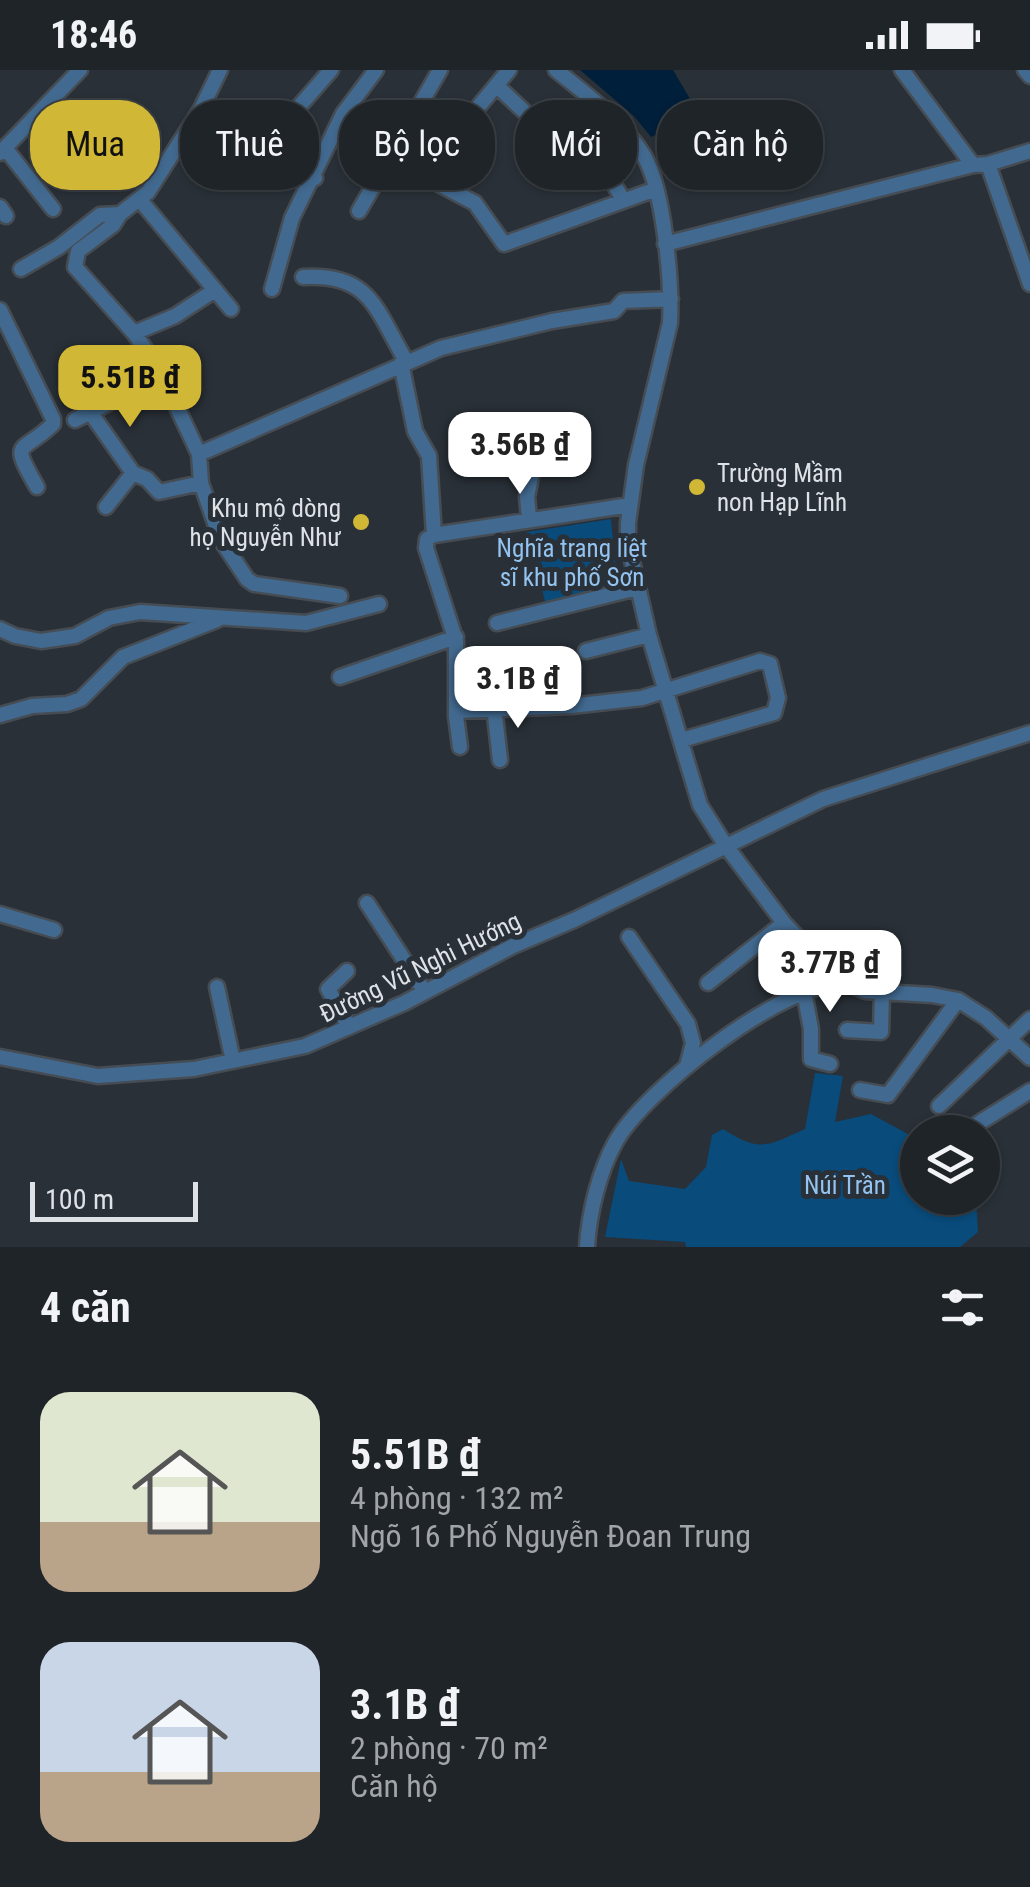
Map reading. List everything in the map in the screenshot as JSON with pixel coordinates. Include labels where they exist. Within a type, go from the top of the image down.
[{"type":"street","points":[[53,209],[2,151],[79,70]]},
{"type":"street","points":[[205,100],[220,70]]},
{"type":"street","points":[[305,100],[331,70]]},
{"type":"street","points":[[319,169],[343,114],[376,70]]},
{"type":"street","points":[[485,100],[510,70]]},
{"type":"street","points":[[556,70],[623,128],[646,159],[656,189],[671,299],[667,340],[645,423],[630,505],[628,543],[649,635],[700,806],[784,923],[846,984]]},
{"type":"street","points":[[902,70],[980,165],[1030,284]]},
{"type":"street","points":[[1025,70],[1030,76]]},
{"type":"street","points":[[358,211],[437,71]]},
{"type":"street","points":[[497,86],[544,130],[578,146],[605,169],[622,198]]},
{"type":"street","points":[[180,143],[140,200],[78,251],[75,267],[134,333],[162,376],[200,454],[201,483],[220,540],[247,579],[254,584],[340,596]]},
{"type":"street","points":[[665,244],[1030,151]]},
{"type":"street","points":[[451,190],[474,202],[504,244],[622,198],[656,189]]},
{"type":"street","points":[[272,289],[292,218],[308,190]]},
{"type":"street","points":[[140,200],[231,310]]},
{"type":"street","points":[[21,269],[59,247],[100,215],[120,214]]},
{"type":"street","points":[[303,277],[330,276],[364,290],[404,362],[415,431],[429,456],[434,535]]},
{"type":"street","points":[[134,333],[175,316],[215,290]]},
{"type":"street","points":[[200,454],[441,348],[552,321],[614,311],[623,301],[671,299]]},
{"type":"street","points":[[0,310],[53,419],[45,432],[21,448],[20,458],[38,487]]},
{"type":"street","points":[[76,420],[162,376]]},
{"type":"street","points":[[90,412],[133,472],[159,492],[201,483]]},
{"type":"street","points":[[528,518],[527,497],[534,457]]},
{"type":"street","points":[[106,507],[133,472]]},
{"type":"street","points":[[460,747],[456,638],[426,548],[427,539],[528,518],[630,505]]},
{"type":"street","points":[[497,622],[638,588]]},
{"type":"street","points":[[0,629],[41,641],[75,636],[109,618],[140,612],[306,623],[379,604]]},
{"type":"street","points":[[0,715],[81,699],[123,658],[223,618]]},
{"type":"street","points":[[586,651],[649,635]]},
{"type":"street","points":[[340,677],[456,638]]},
{"type":"street","points":[[456,711],[571,706],[642,698],[760,661],[770,664],[777,690],[774,712],[682,740]]},
{"type":"street","points":[[494,707],[500,760]]},
{"type":"street","name":"Đường Vũ Nghi Hướng","points":[[0,1057],[98,1076],[194,1069],[305,1046],[823,799],[1030,734]]},
{"type":"street","points":[[367,903],[425,992]]},
{"type":"street","points":[[0,914],[54,930]]},
{"type":"street","points":[[708,982],[784,923]]},
{"type":"street","points":[[629,937],[688,1024],[693,1042],[687,1067]]},
{"type":"street","points":[[346,970],[328,988],[350,1027]]},
{"type":"street","points":[[587,1247],[595,1198],[613,1146],[623,1130],[687,1067],[729,1034],[804,992],[830,983],[958,1000],[1030,1058]]},
{"type":"street","points":[[218,987],[232,1061]]},
{"type":"street","points":[[804,992],[811,1060],[830,1064]]},
{"type":"street","points":[[847,1030],[881,1032],[882,992]]},
{"type":"street","points":[[860,1090],[888,1095],[958,1000]]},
{"type":"street","points":[[939,1106],[1030,1019]]},
{"type":"street","points":[[992,1115],[1030,1090]]},
{"type":"green space","name":"Nghĩa trang liệt sĩ khu phố Sơn","points":[[611,519],[618,589],[546,605],[527,532]]},
{"type":"green space","name":"Núi Trần","points":[[815,1073],[843,1076],[835,1122],[871,1114],[900,1130],[900,1215],[977,1215],[978,1232],[960,1247],[686,1247],[685,1242],[605,1237],[621,1159],[629,1181],[685,1189],[706,1167],[712,1135],[723,1129],[746,1142],[764,1144],[805,1129]]},
{"type":"shaded area","points":[[580,70],[673,70],[691,100],[657,100],[657,134],[651,137],[637,120],[637,100],[615,100]]},
{"type":"place","name":"Trường Mầm non Hạp Lĩnh","points":[[697,487]]},
{"type":"place","name":"Khu mộ dòng họ Nguyễn Như","points":[[361,522]]}]
